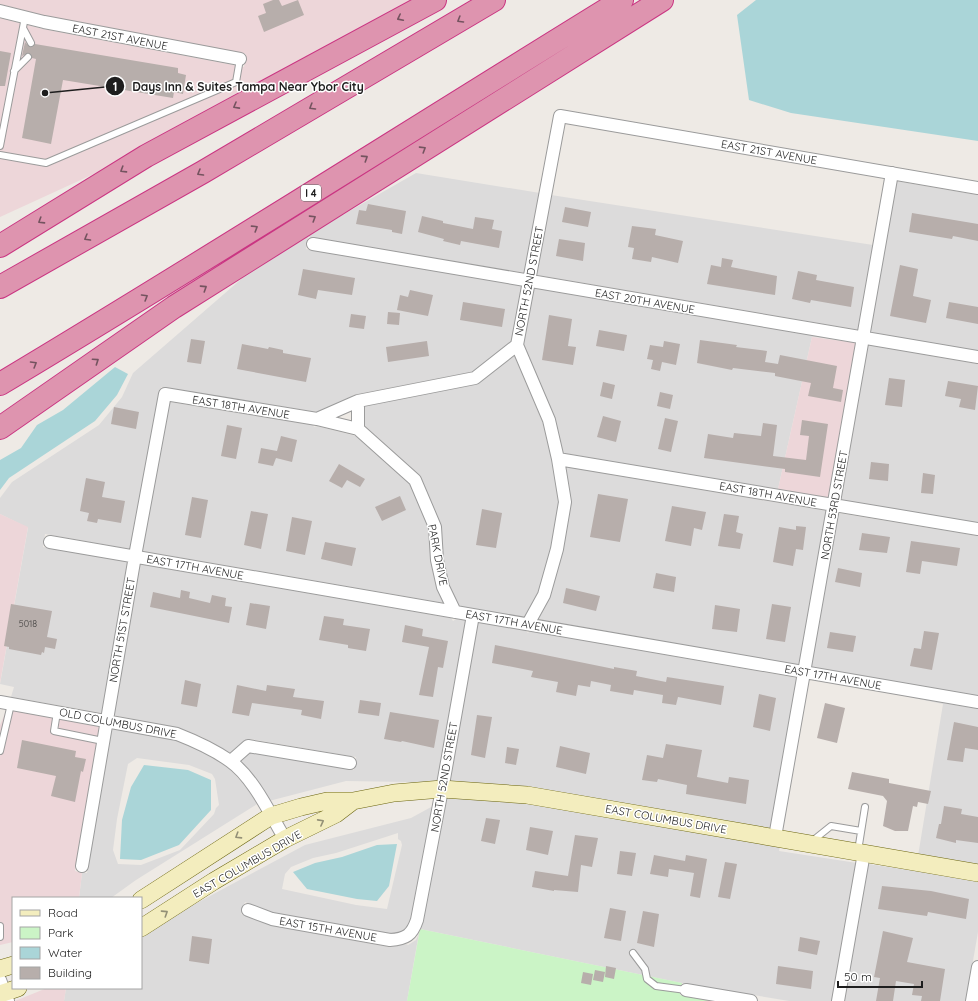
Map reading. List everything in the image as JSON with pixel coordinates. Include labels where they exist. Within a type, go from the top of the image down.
[{"type":"highway","points":[[0,246],[146,156],[435,0]]},
{"type":"highway","points":[[0,287],[203,172],[494,0]]},
{"type":"highway","name":"I 4","points":[[0,384],[147,296],[391,142],[622,0]]},
{"type":"highway","points":[[0,428],[188,299],[662,0]]},
{"type":"main road","name":"EAST COLUMBUS DRIVE","points":[[142,899],[271,816],[327,801],[353,801],[394,793],[442,789],[527,795],[978,873]]},
{"type":"main road","name":"EAST COLUMBUS DRIVE","points":[[142,927],[214,881],[285,839],[318,824],[353,801]]},
{"type":"main road","points":[[0,969],[12,965]]},
{"type":"street","name":"EAST 21ST AVENUE","points":[[0,11],[24,23],[240,59]]},
{"type":"street","name":"EAST 21ST AVENUE","points":[[560,116],[978,188]]},
{"type":"street","name":"NORTH 52ND STREET","points":[[528,624],[544,595],[557,549],[565,502],[558,459],[549,420],[517,345],[560,116]]},
{"type":"street","name":"NORTH 53RD STREET","points":[[775,837],[892,173]]},
{"type":"street","name":"EAST 20TH AVENUE","points":[[313,244],[978,357]]},
{"type":"street","points":[[317,419],[358,401],[475,378],[517,345]]},
{"type":"street","name":"EAST 18TH AVENUE","points":[[166,394],[317,419]]},
{"type":"street","name":"NORTH 51ST STREET","points":[[82,866],[135,556],[166,394]]},
{"type":"street","points":[[358,401],[358,429]]},
{"type":"street","name":"PARK DRIVE","points":[[317,419],[358,429],[415,480],[434,527],[437,560],[443,587],[455,612]]},
{"type":"street","name":"EAST 18TH AVENUE","points":[[558,459],[978,530]]},
{"type":"street","name":"EAST 17TH AVENUE","points":[[50,542],[978,702]]},
{"type":"street","name":"NORTH 52ND STREET","points":[[408,936],[413,931],[417,920],[473,615]]},
{"type":"street","name":"OLD COLUMBUS DRIVE","points":[[6,703],[107,720],[177,734],[199,743],[231,761],[251,783],[285,839]]},
{"type":"street","points":[[231,761],[248,746],[350,763]]},
{"type":"street","points":[[838,1001],[861,853]]},
{"type":"street","name":"EAST 15TH AVENUE","points":[[248,910],[272,919],[390,940],[400,940],[408,936]]},
{"type":"street","points":[[972,1001],[978,967]]},
{"type":"street","points":[[686,990],[751,1001]]},
{"type":"lane","points":[[24,23],[31,43]]},
{"type":"lane","points":[[0,146],[24,23]]},
{"type":"lane","points":[[14,72],[28,57]]},
{"type":"lane","points":[[0,155],[46,163],[236,82],[240,59]]},
{"type":"lane","points":[[0,752],[6,703]]},
{"type":"lane","points":[[57,712],[54,731],[103,741]]},
{"type":"lane","points":[[861,853],[861,831],[865,807]]},
{"type":"lane","points":[[808,843],[831,826],[861,831]]},
{"type":"lane","points":[[0,929],[0,937]]},
{"type":"lane","points":[[633,953],[645,969],[647,979],[656,986],[686,990]]},
{"type":"shaded area","points":[[0,0],[421,0],[133,156],[0,217],[0,18],[43,29],[244,67],[246,54],[46,16],[0,4]]},
{"type":"shaded area","points":[[416,173],[540,193],[525,273],[308,237],[306,249],[522,286],[511,342],[473,372],[353,395],[352,397],[317,412],[161,387],[130,549],[45,534],[43,547],[128,562],[102,713],[11,697],[14,687],[0,684],[28,528],[0,514],[0,498],[12,482],[99,425],[122,397],[133,373],[262,261]]},
{"type":"shaded area","points":[[896,181],[978,195],[978,351],[870,332]]},
{"type":"shaded area","points":[[551,195],[873,245],[859,330],[536,275]]},
{"type":"shaded area","points":[[534,288],[834,339],[812,337],[778,489],[563,453],[554,417],[523,344]]},
{"type":"shaded area","points":[[812,337],[857,343],[829,498],[778,489]]},
{"type":"shaded area","points":[[868,345],[978,364],[978,523],[841,500]]},
{"type":"shaded area","points":[[514,355],[543,423],[552,459],[559,502],[552,548],[538,592],[525,617],[459,606],[448,584],[443,559],[440,524],[421,477],[364,426],[364,406],[476,384]]},
{"type":"shaded area","points":[[170,402],[313,425],[314,427],[317,426],[356,436],[411,484],[429,529],[431,562],[437,589],[444,603],[142,551]]},
{"type":"shaded area","points":[[566,467],[827,511],[799,665],[538,619],[549,597],[563,550],[571,503]]},
{"type":"shaded area","points":[[838,513],[978,536],[978,696],[811,667]]},
{"type":"shaded area","points":[[0,514],[28,527],[0,683]]},
{"type":"shaded area","points":[[140,564],[451,618],[453,621],[456,619],[466,620],[438,783],[416,784],[408,782],[346,781],[269,801],[256,779],[240,761],[250,752],[354,770],[356,757],[250,739],[245,740],[230,753],[202,737],[179,728],[113,715]]},
{"type":"shaded area","points":[[477,622],[525,630],[528,633],[530,631],[797,678],[770,830],[450,783]]},
{"type":"shaded area","points":[[904,696],[978,709],[978,867],[918,856],[943,704]]},
{"type":"shaded area","points":[[7,709],[99,727],[75,871],[82,873],[79,897],[12,897],[12,942],[0,945],[0,725]]},
{"type":"shaded area","points":[[111,728],[175,740],[197,749],[227,766],[247,788],[257,804],[136,880],[112,897],[79,897],[82,873],[87,873]],"holes":[[[137,758],[189,765],[212,774],[215,779],[219,805],[214,814],[180,850],[141,865],[118,864],[113,850],[117,819],[128,764]]]},
{"type":"shaded area","points":[[451,796],[502,798],[780,845],[779,851],[857,863],[832,1001],[789,1001],[682,983],[420,929],[447,798]]},
{"type":"shaded area","points":[[433,806],[412,918],[405,930],[391,934],[273,913],[245,902],[241,914],[271,925],[389,947],[406,944],[408,945],[416,940],[419,933],[407,1001],[64,1001],[66,989],[142,989],[142,935],[182,911],[305,845],[411,818]],"holes":[[[398,833],[398,839],[401,841],[402,845],[387,909],[356,905],[282,889],[285,874],[291,867],[313,858],[336,853]]]},
{"type":"shaded area","points":[[868,864],[915,871],[916,869],[978,880],[978,932],[966,1001],[844,1001]]},
{"type":"shaded area","points":[[45,989],[66,989],[64,1001],[15,1001]]},
{"type":"green space","points":[[420,929],[682,983],[680,995],[712,1001],[407,1001]]},
{"type":"water","points":[[756,0],[978,0],[978,141],[791,113],[749,100],[737,15]]},
{"type":"water","points":[[115,367],[128,374],[117,395],[95,421],[9,478],[0,490],[0,460],[21,448],[37,425],[63,410]]},
{"type":"water","points":[[144,765],[188,770],[211,780],[211,810],[179,845],[141,860],[120,859],[122,820],[131,787]]},
{"type":"water","points":[[397,844],[389,886],[377,901],[357,899],[307,889],[293,872],[315,863],[342,857],[377,845]]},
{"type":"building","points":[[273,0],[279,0],[282,6],[298,0],[304,15],[264,32],[258,16],[266,13],[263,4]]},
{"type":"building","points":[[25,42],[30,47],[35,44],[178,68],[178,73],[186,75],[183,94],[174,92],[173,98],[63,80],[51,144],[22,138],[36,59],[32,58],[29,53],[22,56]]},
{"type":"building","points":[[0,51],[11,53],[5,86],[0,86]]},
{"type":"building","points":[[368,204],[406,211],[402,234],[392,232],[392,230],[356,224],[359,210],[366,211]]},
{"type":"building","points":[[565,207],[591,212],[588,227],[562,222]]},
{"type":"building","points":[[912,213],[978,224],[978,241],[953,236],[952,239],[909,232]]},
{"type":"building","points":[[422,216],[443,221],[443,223],[473,229],[475,217],[494,220],[492,229],[502,231],[499,248],[461,241],[460,245],[443,241],[444,239],[418,232]]},
{"type":"building","points":[[632,226],[656,229],[655,235],[683,241],[678,263],[652,257],[651,262],[632,259],[634,248],[628,247]]},
{"type":"building","points":[[559,239],[585,243],[583,261],[556,256]]},
{"type":"building","points":[[722,258],[733,260],[731,267],[777,276],[775,295],[707,284],[711,265],[721,267]]},
{"type":"building","points":[[900,265],[918,269],[913,296],[931,300],[926,323],[890,316]]},
{"type":"building","points":[[303,269],[355,278],[352,295],[318,290],[316,299],[298,295]]},
{"type":"building","points":[[798,271],[817,275],[816,280],[854,287],[851,307],[811,300],[810,303],[792,299]]},
{"type":"building","points":[[410,290],[433,295],[428,316],[397,310],[400,295],[408,297]]},
{"type":"building","points":[[463,302],[505,309],[502,327],[460,320]]},
{"type":"building","points":[[949,302],[978,307],[978,324],[946,318]]},
{"type":"building","points":[[388,312],[400,313],[399,325],[387,324]]},
{"type":"building","points":[[351,314],[366,316],[364,329],[349,327]]},
{"type":"building","points":[[549,315],[572,319],[568,346],[576,347],[573,365],[542,360]]},
{"type":"building","points":[[599,330],[627,335],[624,351],[596,346]]},
{"type":"building","points":[[191,339],[205,341],[201,364],[187,362]]},
{"type":"building","points":[[700,340],[767,351],[765,362],[778,364],[780,355],[837,366],[833,388],[843,390],[841,402],[808,396],[811,383],[775,376],[775,373],[733,368],[732,370],[697,363]]},
{"type":"building","points":[[427,341],[429,356],[388,362],[386,347]]},
{"type":"building","points":[[664,341],[680,344],[676,365],[662,362],[660,371],[651,369],[653,360],[647,359],[650,345],[663,347]]},
{"type":"building","points":[[242,344],[268,349],[269,347],[283,350],[283,353],[311,358],[306,382],[237,369]]},
{"type":"building","points":[[889,378],[905,380],[902,407],[885,405]]},
{"type":"building","points":[[948,381],[978,386],[975,410],[959,407],[961,399],[945,396]]},
{"type":"building","points":[[603,382],[615,385],[612,399],[600,396]]},
{"type":"building","points":[[660,392],[673,395],[670,409],[657,406]]},
{"type":"building","points":[[114,407],[139,412],[136,429],[111,424]]},
{"type":"building","points":[[603,416],[621,421],[616,442],[597,437]]},
{"type":"building","points":[[665,418],[678,421],[671,452],[658,449]]},
{"type":"building","points":[[802,420],[828,424],[820,477],[785,472],[785,469],[704,458],[708,434],[733,438],[734,433],[761,436],[763,423],[777,425],[773,456],[806,460],[809,436],[800,435]]},
{"type":"building","points":[[227,425],[242,428],[236,459],[221,456]]},
{"type":"building","points":[[281,436],[297,440],[292,462],[276,458],[273,466],[258,463],[261,448],[277,451]]},
{"type":"building","points":[[871,462],[889,464],[888,481],[869,479]]},
{"type":"building","points":[[339,464],[365,479],[360,487],[347,480],[342,488],[329,481]]},
{"type":"building","points":[[923,473],[935,475],[933,494],[921,493]]},
{"type":"building","points":[[86,478],[105,482],[102,497],[125,501],[121,523],[98,519],[97,523],[87,521],[89,513],[80,511]]},
{"type":"building","points":[[598,494],[628,499],[620,542],[590,537]]},
{"type":"building","points":[[400,496],[406,510],[382,521],[375,507]]},
{"type":"building","points":[[192,497],[208,500],[201,538],[185,535]]},
{"type":"building","points":[[672,506],[706,512],[702,530],[694,528],[691,546],[665,541]]},
{"type":"building","points":[[482,509],[502,513],[496,548],[476,545]]},
{"type":"building","points":[[251,511],[268,514],[261,549],[244,545]]},
{"type":"building","points":[[724,514],[739,516],[736,532],[743,534],[740,549],[718,546]]},
{"type":"building","points":[[292,517],[312,521],[305,555],[286,551]]},
{"type":"building","points":[[796,526],[806,527],[803,550],[796,549],[793,566],[773,562],[779,527],[796,530]]},
{"type":"building","points":[[862,533],[890,537],[887,553],[859,550]]},
{"type":"building","points":[[911,541],[960,548],[957,566],[922,561],[920,574],[906,572]]},
{"type":"building","points":[[325,542],[356,548],[352,566],[321,559]]},
{"type":"building","points":[[838,568],[862,573],[860,587],[835,582]]},
{"type":"building","points":[[656,573],[676,577],[674,592],[653,588]]},
{"type":"building","points":[[566,588],[600,596],[596,611],[563,603]]},
{"type":"building","points":[[181,590],[190,592],[189,598],[210,603],[212,595],[226,598],[225,606],[232,607],[229,623],[150,607],[153,592],[180,598]]},
{"type":"building","points":[[250,603],[270,606],[266,629],[246,625]]},
{"type":"building","points":[[11,604],[52,611],[47,637],[57,639],[55,649],[45,647],[44,653],[42,652],[41,655],[9,649],[9,647],[4,646]]},
{"type":"building","points":[[772,604],[791,607],[785,642],[766,639]]},
{"type":"building","points":[[715,605],[740,609],[737,632],[712,629]]},
{"type":"building","points":[[324,616],[344,619],[343,625],[370,629],[366,651],[348,648],[348,645],[319,640]]},
{"type":"building","points":[[405,625],[423,629],[422,636],[448,641],[443,668],[438,667],[433,697],[419,695],[429,647],[402,642]]},
{"type":"building","points":[[924,631],[939,633],[932,670],[910,666],[914,648],[921,649]]},
{"type":"building","points":[[830,632],[856,636],[853,652],[827,648]]},
{"type":"building","points":[[495,645],[614,669],[614,667],[637,671],[636,676],[666,682],[667,677],[724,686],[721,705],[678,697],[676,705],[662,703],[663,695],[634,690],[633,695],[610,691],[611,685],[591,681],[590,687],[578,685],[576,696],[556,692],[558,682],[531,677],[533,671],[492,663]]},
{"type":"building","points":[[185,680],[201,684],[197,707],[181,704]]},
{"type":"building","points":[[237,685],[266,691],[267,685],[295,689],[293,697],[324,701],[321,719],[301,715],[302,710],[252,703],[249,716],[232,713]]},
{"type":"building","points":[[759,694],[776,698],[770,731],[753,727]]},
{"type":"building","points":[[360,700],[381,703],[379,716],[358,713]]},
{"type":"building","points":[[825,703],[845,708],[837,743],[817,738]]},
{"type":"building","points":[[390,712],[439,720],[434,748],[402,741],[384,739]]},
{"type":"building","points":[[477,715],[492,717],[485,758],[471,755]]},
{"type":"building","points":[[954,722],[978,727],[978,750],[965,748],[963,762],[947,760]]},
{"type":"building","points":[[22,740],[76,751],[75,757],[86,759],[83,772],[81,771],[75,802],[51,796],[56,776],[17,768]]},
{"type":"building","points":[[666,744],[702,750],[697,777],[728,783],[729,777],[749,780],[746,804],[686,794],[687,785],[658,779],[657,782],[642,780],[647,755],[663,758]]},
{"type":"building","points":[[560,746],[590,753],[586,774],[556,767]]},
{"type":"building","points":[[507,747],[519,749],[516,765],[505,763]]},
{"type":"building","points":[[852,772],[889,779],[889,783],[931,791],[928,804],[918,802],[917,807],[913,806],[908,831],[895,831],[883,826],[887,801],[883,796],[848,789]]},
{"type":"building","points":[[944,806],[962,809],[961,814],[978,817],[978,843],[956,840],[956,843],[936,838],[939,824],[941,824]]},
{"type":"building","points":[[486,818],[500,820],[495,844],[481,841]]},
{"type":"building","points":[[530,827],[553,831],[548,855],[526,850]]},
{"type":"building","points":[[575,835],[598,838],[592,867],[581,865],[578,892],[554,891],[532,887],[535,871],[568,876]]},
{"type":"building","points":[[620,851],[636,853],[632,876],[617,874]]},
{"type":"building","points":[[654,855],[685,861],[686,855],[707,859],[700,898],[690,896],[694,873],[669,869],[668,877],[650,874]]},
{"type":"building","points":[[725,862],[737,864],[730,899],[718,897]]},
{"type":"building","points":[[882,886],[931,891],[969,899],[966,919],[928,912],[927,916],[878,909]]},
{"type":"building","points":[[610,908],[626,911],[621,941],[604,938]]},
{"type":"building","points":[[643,911],[659,914],[654,947],[637,943]]},
{"type":"building","points":[[883,931],[913,938],[907,962],[945,969],[940,1001],[921,1001],[922,996],[912,995],[914,984],[896,981],[893,1001],[876,1001],[880,978],[874,977]]},
{"type":"building","points":[[192,936],[212,939],[209,964],[189,961]]},
{"type":"building","points":[[800,937],[820,941],[817,955],[798,951]]},
{"type":"building","points":[[606,966],[616,968],[614,979],[605,977]]},
{"type":"building","points":[[778,966],[813,971],[811,989],[776,984]]},
{"type":"building","points":[[595,970],[605,972],[603,982],[593,980]]},
{"type":"building","points":[[583,972],[593,974],[591,985],[581,983]]},
{"type":"place","name":"Days Inn & Suites Tampa Near Ybor City","points":[[45,93]]}]
